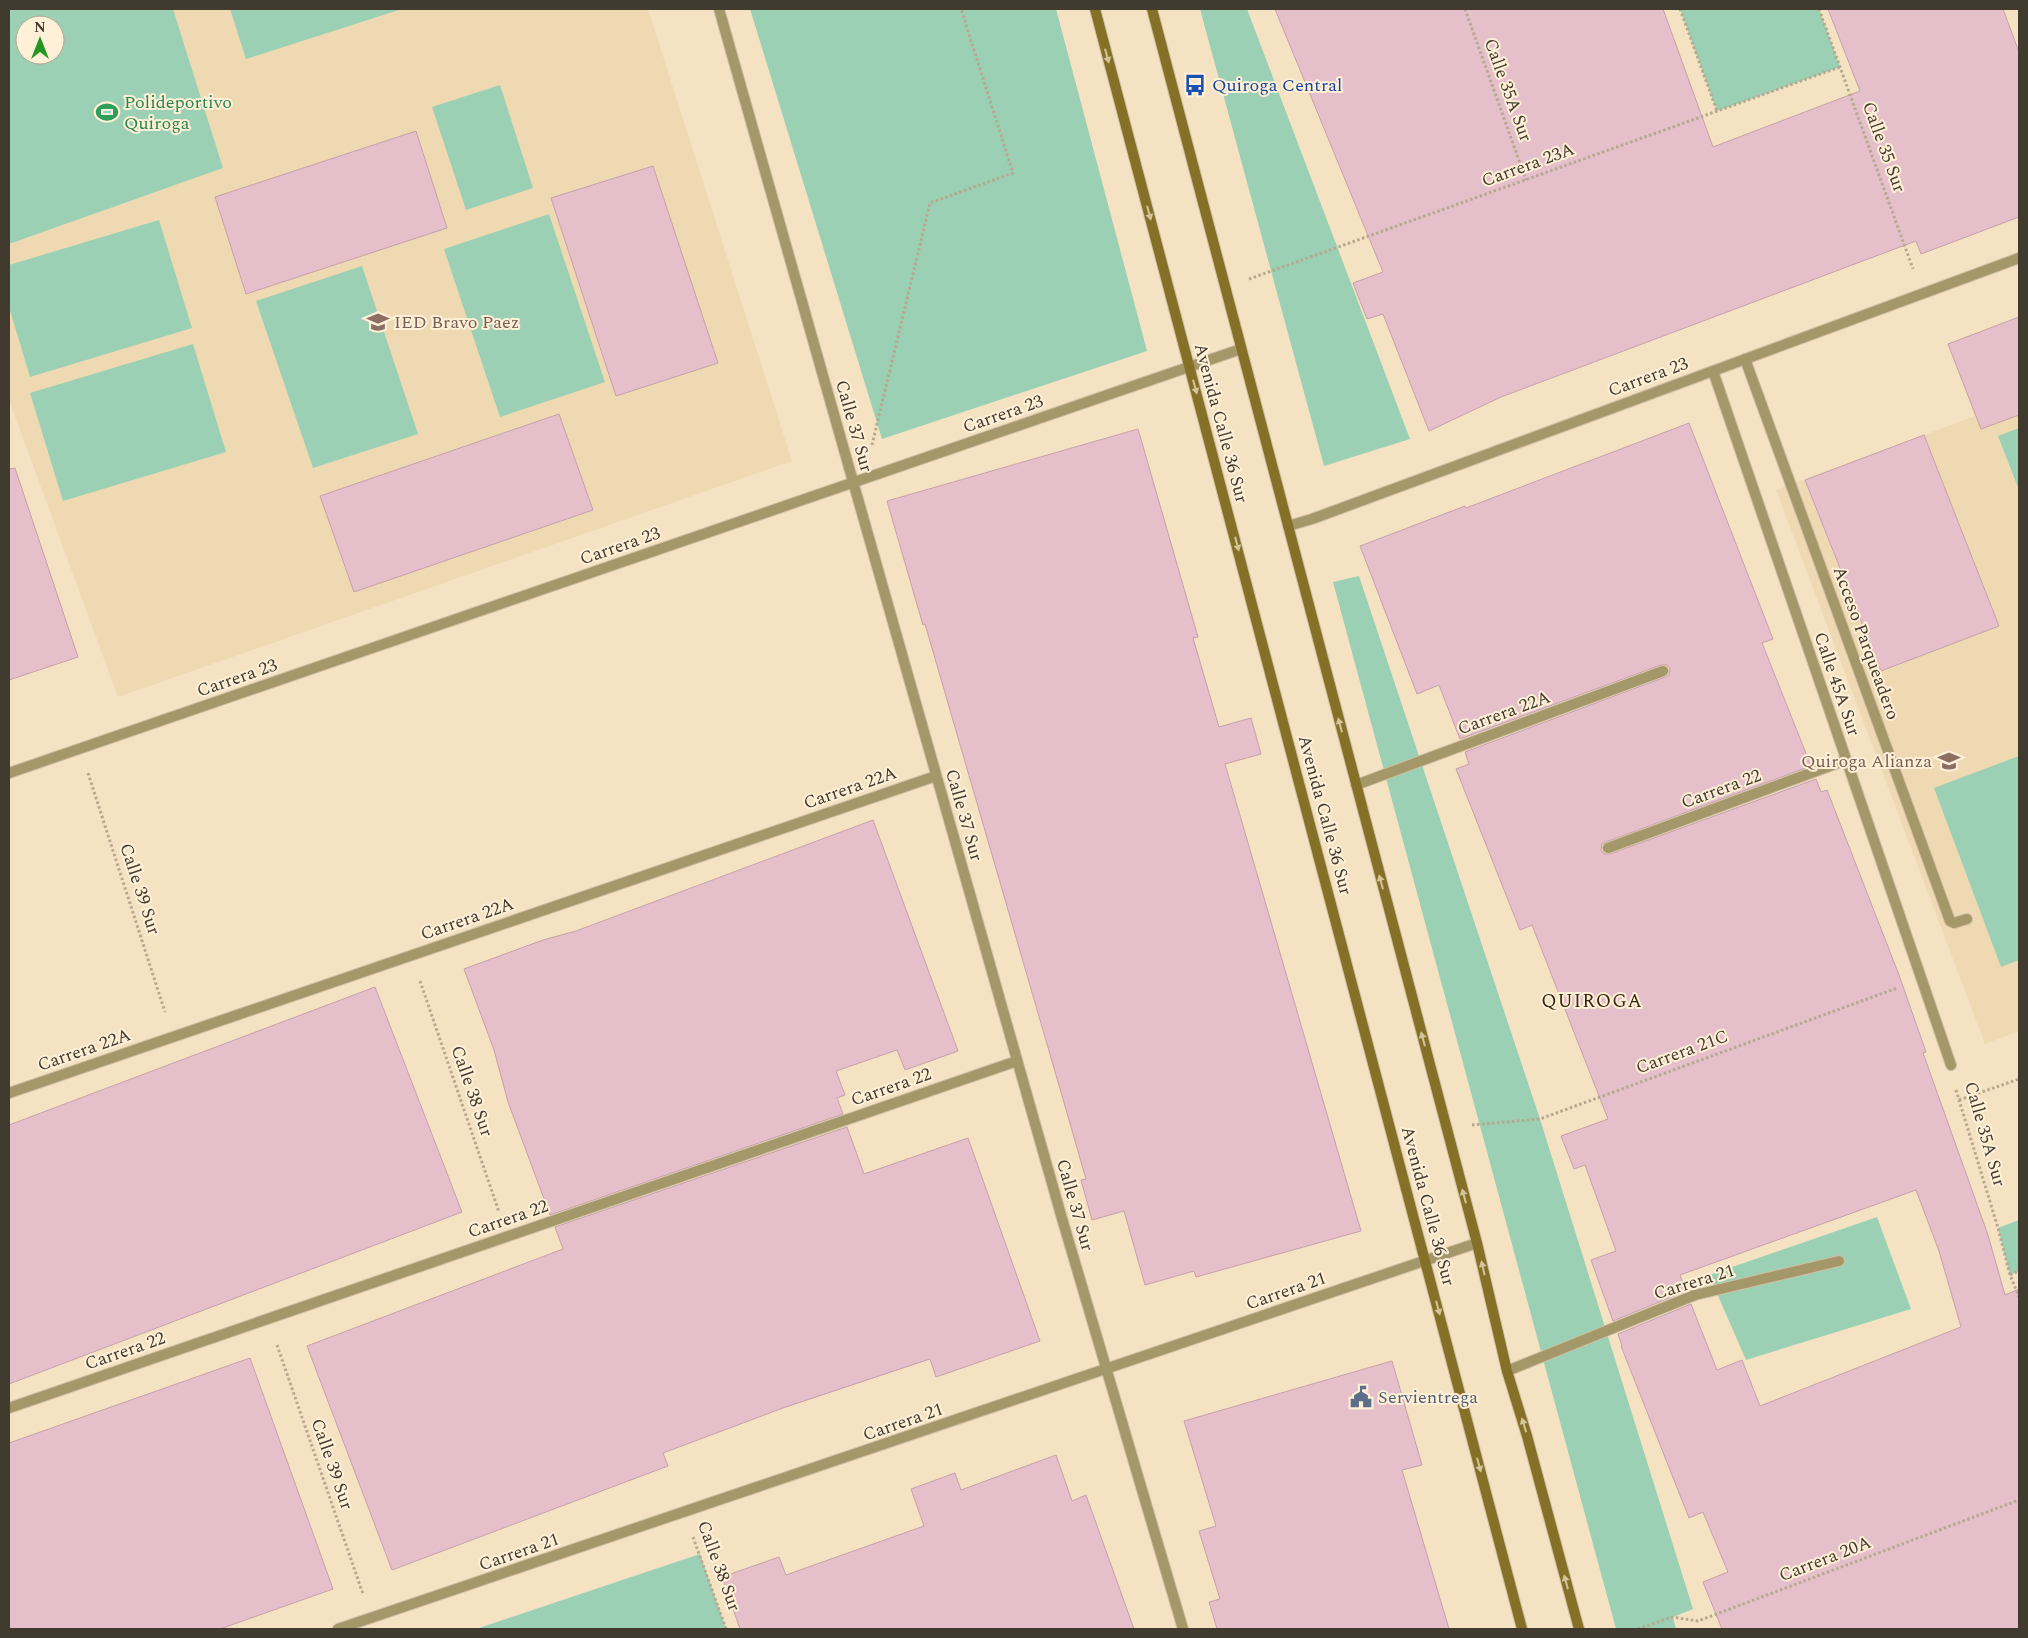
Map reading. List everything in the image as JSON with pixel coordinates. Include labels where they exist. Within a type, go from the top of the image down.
[{"type":"main road","name":"Avenida Calle 36 Sur","points":[[1095,9],[1522,1629]]},
{"type":"main road","name":"Avenida Calle 36 Sur","points":[[1152,9],[1477,1243],[1507,1371],[1527,1436],[1579,1629]]},
{"type":"street","name":"Calle 37 Sur","points":[[719,9],[1017,1061],[1183,1629]]},
{"type":"street","name":"Carrera 23","points":[[1288,526],[1312,519],[2019,258]]},
{"type":"street","name":"Carrera 23","points":[[9,774],[1241,349]]},
{"type":"street","name":"Acceso Parqueadero","points":[[1745,359],[1950,920],[1954,923],[1967,919]]},
{"type":"street","name":"Calle 45A Sur","points":[[1713,371],[1951,1065]]},
{"type":"street","name":"Carrera 22A","points":[[1356,785],[1663,671]]},
{"type":"street","name":"Carrera 22","points":[[1608,848],[1846,760]]},
{"type":"street","name":"Carrera 22A","points":[[9,1093],[936,776]]},
{"type":"street","name":"Carrera 22","points":[[9,1408],[1017,1061]]},
{"type":"street","name":"Carrera 21","points":[[338,1629],[1477,1243]]},
{"type":"street","name":"Carrera 21","points":[[1507,1371],[1695,1295],[1839,1261]]},
{"type":"path","points":[[872,446],[930,203],[1013,173],[961,9]]},
{"type":"path","name":"Calle 35A Sur","points":[[1465,9],[1526,180]]},
{"type":"path","points":[[1680,9],[1717,111]]},
{"type":"path","name":"Calle 35 Sur","points":[[1819,9],[1922,294]]},
{"type":"path","name":"Carrera 23A","points":[[1225,288],[1840,67]]},
{"type":"path","name":"Calle 39 Sur","points":[[81,750],[173,1037]]},
{"type":"path","name":"Calle 38 Sur","points":[[411,955],[508,1236]]},
{"type":"path","name":"Carrera 21C","points":[[1447,1132],[1465,1126],[1540,1119],[1922,979]]},
{"type":"path","name":"Calle 35A Sur","points":[[1951,1065],[1959,1100],[1998,1228],[2010,1275],[2019,1297]]},
{"type":"path","points":[[1959,1100],[2019,1079]]},
{"type":"path","points":[[2010,1275],[2019,1272]]},
{"type":"path","name":"Calle 39 Sur","points":[[268,1319],[371,1618]]},
{"type":"path","name":"Carrera 20A","points":[[1638,1629],[1672,1617],[1698,1622],[2019,1500]]},
{"type":"path","name":"Calle 38 Sur","points":[[685,1512],[726,1629]]},
{"type":"shaded area","name":"IED Bravo Paez","points":[[173,9],[648,9],[792,461],[118,697],[9,400],[9,244],[223,168]]},
{"type":"shaded area","name":"Quiroga Alianza","points":[[2019,317],[2019,1031],[1985,1044],[1776,490],[1975,416],[1948,344]]},
{"type":"green space","name":"Polideportivo Quiroga","points":[[9,9],[173,9],[223,168],[9,244]]},
{"type":"green space","points":[[230,9],[402,9],[246,59]]},
{"type":"green space","points":[[750,9],[1056,9],[1147,351],[882,439]]},
{"type":"green space","points":[[1200,9],[1247,9],[1410,439],[1324,466]]},
{"type":"green space","points":[[1680,9],[1819,9],[1840,67],[1717,111]]},
{"type":"green space","points":[[500,85],[533,188],[466,210],[432,107]]},
{"type":"green space","points":[[549,214],[605,382],[500,417],[444,249]]},
{"type":"green space","points":[[159,220],[192,328],[30,377],[9,307],[9,265]]},
{"type":"green space","points":[[362,266],[418,434],[313,468],[256,301]]},
{"type":"green space","points":[[193,344],[226,452],[63,501],[30,393]]},
{"type":"green space","points":[[2019,428],[2019,490],[1998,436]]},
{"type":"green space","points":[[1359,576],[1540,1119],[1693,1609],[1673,1617],[1676,1629],[1616,1629],[1333,582]]},
{"type":"green space","points":[[2019,756],[2019,960],[2001,967],[1934,788]]},
{"type":"green space","points":[[1877,1217],[1911,1309],[1746,1360],[1709,1275]]},
{"type":"green space","points":[[2019,1220],[2019,1271],[2010,1275],[1998,1228]]},
{"type":"green space","points":[[700,1554],[726,1629],[476,1629]]},
{"type":"building","points":[[1275,9],[1663,9],[1713,147],[1860,91],[1828,9],[2003,9],[2019,52],[2019,217],[1921,254],[1916,241],[1501,397],[1429,431],[1383,314],[1367,319],[1353,283],[1383,272]]},
{"type":"building","points":[[416,131],[447,228],[246,294],[215,197]]},
{"type":"building","points":[[653,166],[718,363],[616,396],[551,198]]},
{"type":"building","points":[[2019,317],[2019,415],[1981,429],[1948,344]]},
{"type":"building","points":[[559,414],[593,510],[354,592],[320,496]]},
{"type":"building","points":[[1689,423],[1773,639],[1762,643],[1811,766],[1606,842],[1602,844],[1601,850],[1604,854],[1610,854],[1816,779],[1821,792],[1827,790],[1899,975],[1926,1052],[1923,1053],[1988,1235],[2005,1295],[2019,1289],[2019,1629],[1722,1629],[1703,1582],[1728,1572],[1703,1512],[1689,1518],[1621,1346],[1618,1334],[1691,1304],[1717,1370],[1742,1360],[1760,1406],[1961,1327],[1939,1251],[1916,1190],[1680,1275],[1686,1291],[1613,1321],[1591,1260],[1616,1251],[1585,1165],[1574,1169],[1561,1136],[1608,1119],[1532,925],[1520,930],[1456,769],[1469,764],[1465,752],[1665,677],[1669,675],[1670,669],[1667,665],[1661,665],[1460,739],[1439,685],[1417,694],[1360,546],[1465,506],[1466,508]]},
{"type":"building","points":[[1138,429],[1198,637],[1193,638],[1219,727],[1251,718],[1261,754],[1225,764],[1361,1231],[1196,1277],[1194,1271],[1145,1285],[1124,1211],[1092,1220],[1081,1180],[1086,1179],[925,624],[923,625],[887,501]]},
{"type":"building","points":[[1924,435],[1999,626],[1881,671],[1805,480]]},
{"type":"building","points":[[15,468],[78,657],[9,680],[9,469]]},
{"type":"building","points":[[873,820],[958,1051],[905,1070],[897,1050],[836,1071],[845,1095],[837,1098],[843,1114],[550,1215],[508,1102],[494,1050],[464,969],[543,940],[576,931]]},
{"type":"building","points":[[375,987],[462,1212],[9,1384],[9,1125]]},
{"type":"building","points":[[847,1127],[864,1174],[968,1138],[1040,1341],[936,1377],[930,1359],[783,1408],[663,1453],[668,1466],[392,1570],[307,1346],[563,1249],[555,1227]]},
{"type":"building","points":[[250,1358],[333,1589],[220,1629],[9,1629],[9,1443]]},
{"type":"building","points":[[1392,1361],[1422,1465],[1402,1470],[1449,1629],[1217,1629],[1209,1602],[1220,1599],[1199,1531],[1216,1526],[1184,1421]]},
{"type":"building","points":[[1056,1455],[1072,1501],[1086,1495],[1134,1629],[740,1629],[722,1577],[779,1557],[786,1575],[924,1526],[911,1489],[955,1473],[961,1490]]},
{"type":"place","name":"Quiroga Central","points":[[1195,85]]},
{"type":"place","name":"Polideportivo Quiroga","points":[[107,112]]},
{"type":"place","name":"IED Bravo Paez","points":[[378,322]]},
{"type":"place","name":"Quiroga Alianza","points":[[1949,761]]},
{"type":"place","name":"Servientrega","points":[[1361,1397]]},
{"type":"district","name":"QUIROGA","points":[[1592,1001]]}]
